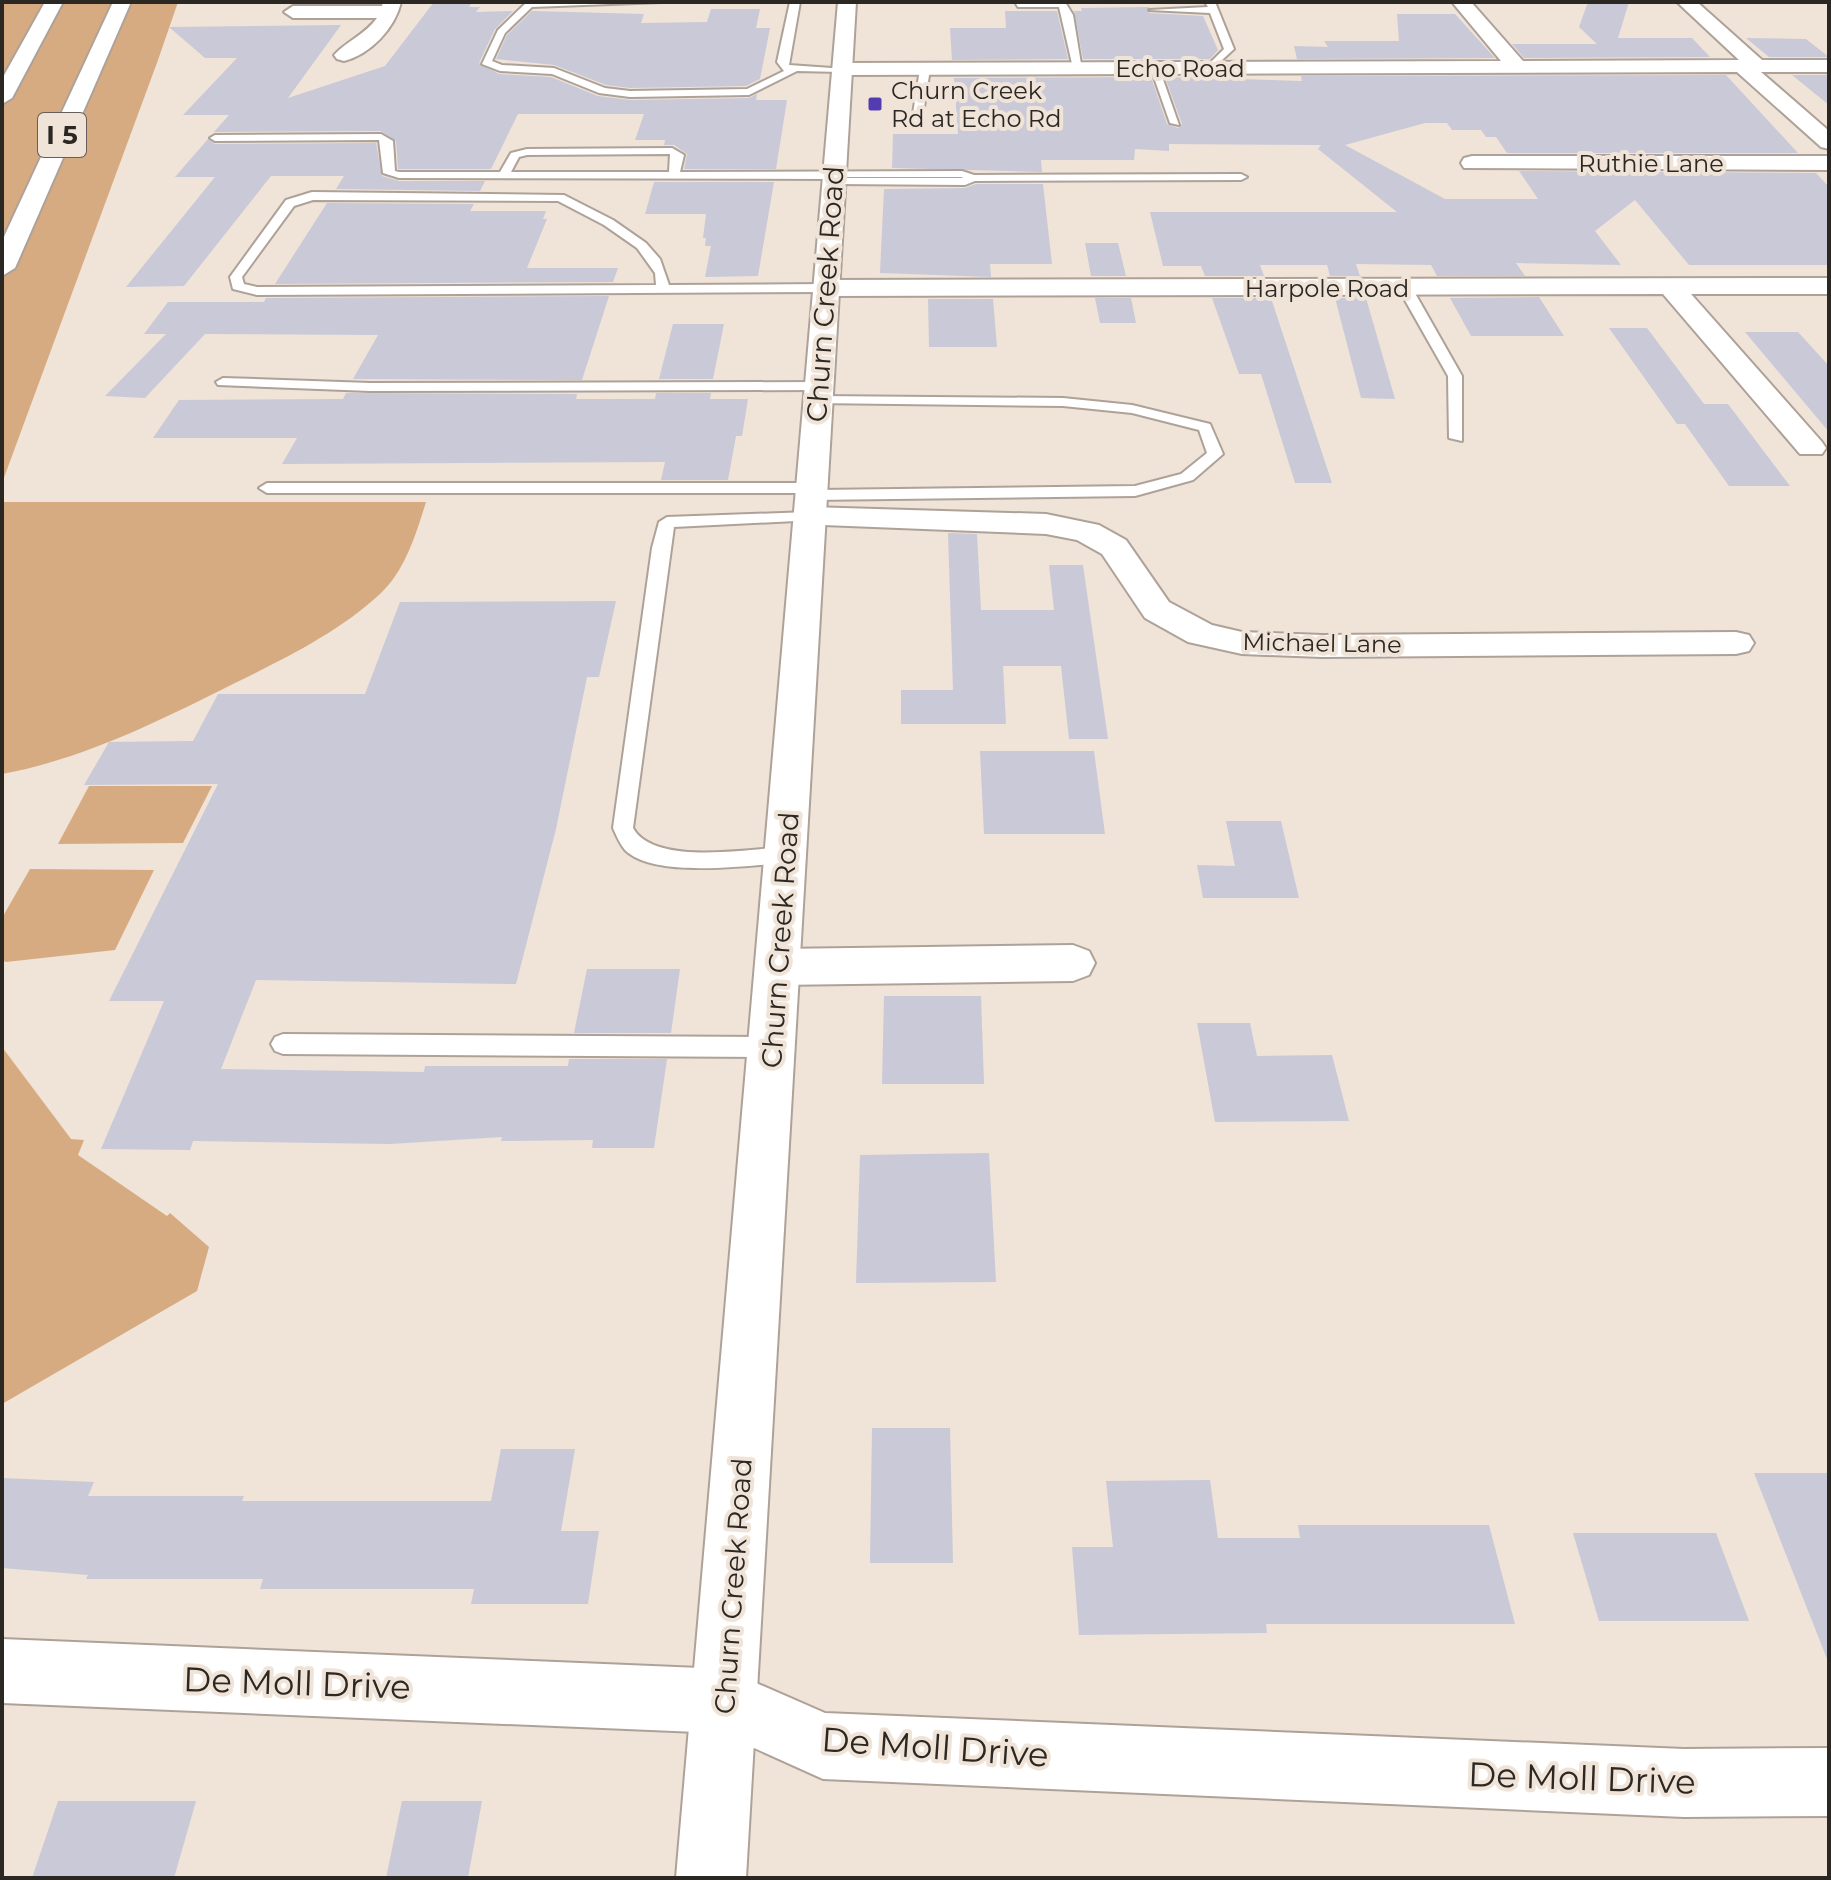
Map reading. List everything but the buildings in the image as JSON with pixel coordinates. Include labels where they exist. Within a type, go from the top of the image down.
[{"type":"main road","name":"I 5","points":[[2,98],[54,2]]},
{"type":"main road","name":"I 5","points":[[2,268],[122,2]]},
{"type":"main road","name":"Churn Creek Road","points":[[711,1878],[847,2]]},
{"type":"main road","points":[[1461,2],[1519,69]]},
{"type":"main road","points":[[1686,2],[1827,139]]},
{"type":"main road","points":[[293,12],[391,7]]},
{"type":"main road","points":[[344,55],[370,38],[391,7]]},
{"type":"main road","name":"Echo Road","points":[[841,69],[1829,66]]},
{"type":"main road","name":"Ruthie Lane","points":[[1472,163],[1829,163]]},
{"type":"main road","name":"Harpole Road","points":[[826,288],[1829,286]]},
{"type":"main road","points":[[1671,287],[1811,448]]},
{"type":"main road","name":"Michael Lane","points":[[810,500],[1046,524],[1087,532],[1114,547],[1157,610],[1201,634],[1242,643],[1322,646],[1736,643]]},
{"type":"main road","points":[[778,967],[1073,963]]},
{"type":"main road","name":"De Moll Drive","points":[[2,1671],[724,1701],[823,1746],[1684,1783],[1829,1782]]},
{"type":"lane","points":[[658,2],[530,4],[501,32],[486,62],[500,68],[554,71],[603,91],[630,94],[749,92],[793,70]]},
{"type":"lane","points":[[795,2],[782,62],[785,68],[841,69]]},
{"type":"lane","points":[[1018,4],[1062,4],[1068,15],[1078,68]]},
{"type":"lane","points":[[1154,10],[1212,6],[1229,49],[1210,68]]},
{"type":"lane","points":[[1154,68],[1175,123]]},
{"type":"lane","points":[[917,120],[925,69]]},
{"type":"lane","points":[[215,138],[381,137],[387,141],[389,173],[834,177],[965,182],[973,178],[1241,177]]},
{"type":"lane","points":[[504,175],[515,155],[521,153],[676,153],[674,175]]},
{"type":"lane","points":[[663,289],[664,275],[648,250],[597,215],[560,197],[312,196],[290,203],[236,277],[238,286],[257,291],[663,289],[826,288]]},
{"type":"lane","points":[[1405,288],[1455,376],[1457,438]]},
{"type":"lane","points":[[223,382],[818,393],[1063,402],[1132,409],[1205,427],[1215,454],[1187,477],[1135,491],[810,500],[267,488]]},
{"type":"lane","points":[[786,855],[683,858],[654,855],[633,846],[623,828],[660,548],[667,522],[810,500]]},
{"type":"lane","points":[[283,1044],[772,1047]]},
{"type":"shaded area","points":[[178,2],[158,60],[2,483],[2,3]]},
{"type":"shaded area","points":[[2,502],[426,502],[409,551],[389,585],[329,633],[254,674],[122,737],[63,759],[2,774]]},
{"type":"shaded area","points":[[89,786],[212,786],[183,843],[58,844]]},
{"type":"shaded area","points":[[30,869],[154,870],[115,950],[6,962],[2,960],[2,918]]},
{"type":"shaded area","points":[[2,1047],[71,1139],[84,1140],[78,1155],[167,1216],[170,1213],[209,1247],[197,1291],[2,1404]]},
{"type":"place","name":"Churn Creek Rd at Echo Rd","points":[[875,104]]}]
